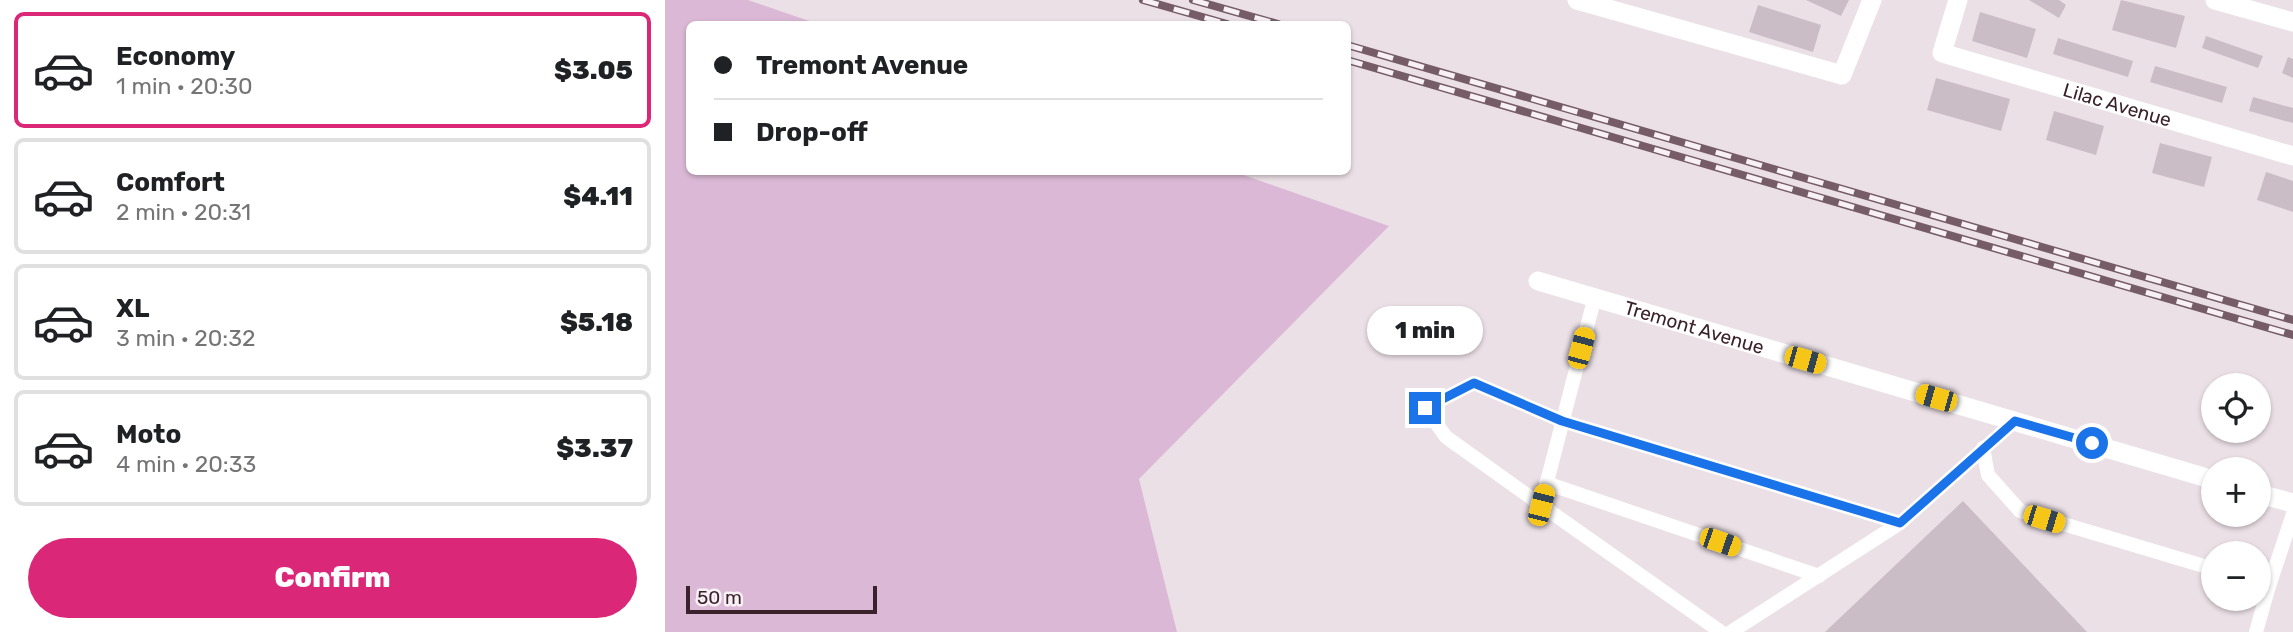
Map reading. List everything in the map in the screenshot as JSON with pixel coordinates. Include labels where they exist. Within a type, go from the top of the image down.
[{"type":"street","points":[[1577,0],[1842,75],[1872,0]]},
{"type":"street","name":"Lilac Avenue","points":[[1958,0],[1942,53],[2293,156]]},
{"type":"street","points":[[2215,0],[2293,22]]},
{"type":"street","name":"Tremont Avenue","points":[[1538,281],[1594,300],[2201,476]]},
{"type":"street","points":[[2271,497],[2293,503]]},
{"type":"lane","points":[[1541,505],[1594,300]]},
{"type":"lane","points":[[1721,632],[1445,437],[1425,408],[1474,383],[1562,421],[1900,523]]},
{"type":"lane","points":[[1731,632],[1900,523],[2015,421]]},
{"type":"lane","points":[[1983,449],[1988,475],[2020,511],[2201,565]]},
{"type":"lane","points":[[1546,483],[1819,576]]},
{"type":"lane","points":[[2271,567],[2293,514]]},
{"type":"lane","points":[[2256,632],[2260,611]]},
{"type":"shaded area","points":[[665,0],[748,0],[809,21],[686,21],[686,175],[1244,175],[1389,226],[1139,479],[1177,632],[665,632]]},
{"type":"building","points":[[1806,0],[1849,0],[1841,16]]},
{"type":"building","points":[[2029,0],[2059,0],[2066,5],[2059,18]]},
{"type":"building","points":[[2121,0],[2185,16],[2176,48],[2112,30]]},
{"type":"building","points":[[1758,5],[1821,25],[1813,52],[1749,32]]},
{"type":"building","points":[[1980,12],[2036,29],[2027,58],[1972,41]]},
{"type":"building","points":[[2206,36],[2263,56],[2258,68],[2202,48]]},
{"type":"building","points":[[2058,38],[2133,61],[2128,77],[2053,54]]},
{"type":"building","points":[[2288,57],[2293,59],[2293,78],[2282,73]]},
{"type":"building","points":[[2155,66],[2227,87],[2222,103],[2150,82]]},
{"type":"building","points":[[1936,78],[2010,99],[2001,131],[1927,110]]},
{"type":"building","points":[[2253,97],[2293,108],[2293,123],[2249,111]]},
{"type":"building","points":[[2054,111],[2104,126],[2096,155],[2046,140]]},
{"type":"building","points":[[2160,143],[2212,157],[2204,187],[2152,173]]},
{"type":"building","points":[[2266,172],[2293,181],[2293,212],[2257,200]]},
{"type":"building","points":[[1963,501],[2087,632],[1825,632]]},
{"type":"railway","points":[[1143,0],[1216,21]]},
{"type":"railway","points":[[1193,0],[1267,21]]},
{"type":"railway","points":[[1351,46],[2293,320]]},
{"type":"railway","points":[[1351,61],[2293,335]]},
{"type":"route","points":[[1425,408],[1474,383],[1562,421],[1900,523],[2015,421],[2092,443]]}]
